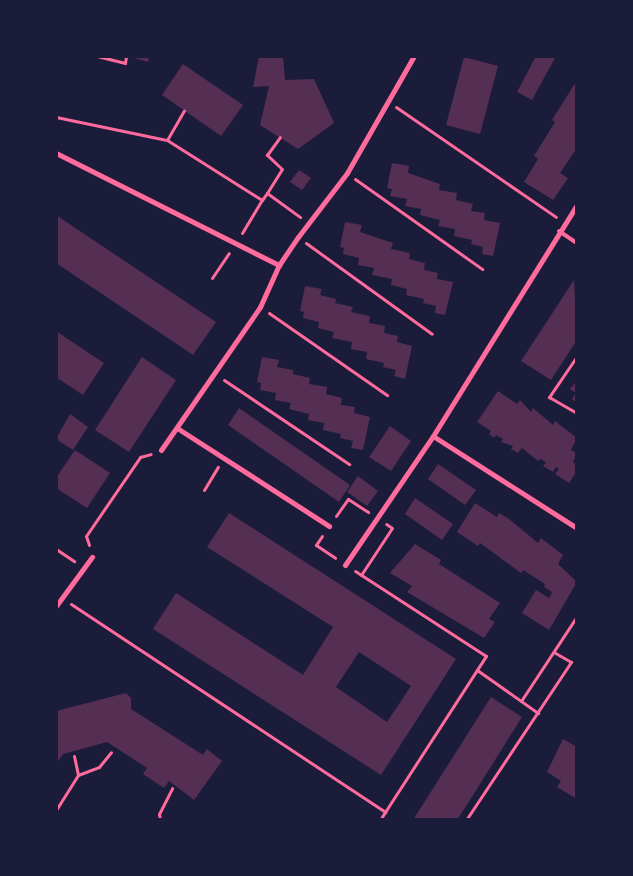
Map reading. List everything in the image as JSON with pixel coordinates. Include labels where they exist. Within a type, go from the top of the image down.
[{"type":"street","points":[[161,450],[260,307],[279,265],[308,222],[347,173],[390,102],[414,56]]},
{"type":"street","points":[[56,153],[279,265]]},
{"type":"street","points":[[345,565],[433,436],[564,222],[577,205]]},
{"type":"street","points":[[177,428],[329,526]]},
{"type":"street","points":[[433,436],[577,528]]},
{"type":"street","points":[[56,606],[92,557]]},
{"type":"lane","points":[[559,231],[577,243]]},
{"type":"path","points":[[97,56],[125,63],[126,57]]},
{"type":"path","points":[[390,102],[564,222]]},
{"type":"path","points":[[167,140],[184,110]]},
{"type":"path","points":[[56,117],[167,140],[262,200],[282,169],[267,155],[280,137]]},
{"type":"path","points":[[347,173],[482,269]]},
{"type":"path","points":[[268,193],[308,222]]},
{"type":"path","points":[[298,237],[432,334]]},
{"type":"path","points":[[260,307],[387,395]]},
{"type":"path","points":[[577,356],[550,397],[577,413]]},
{"type":"path","points":[[213,373],[349,464]]},
{"type":"path","points":[[92,557],[86,536],[140,457],[161,450]]},
{"type":"path","points":[[204,490],[223,458]]},
{"type":"path","points":[[329,526],[316,545],[486,656],[380,820]]},
{"type":"path","points":[[56,549],[84,568]]},
{"type":"path","points":[[62,598],[384,812]]},
{"type":"path","points":[[521,701],[577,616]]},
{"type":"path","points":[[466,820],[571,662],[554,652]]},
{"type":"path","points":[[477,670],[538,713]]},
{"type":"path","points":[[56,810],[78,775],[99,767],[111,752]]},
{"type":"path","points":[[74,756],[78,775]]},
{"type":"path","points":[[160,820],[159,814],[172,788]]},
{"type":"building","points":[[127,56],[149,56],[148,62]]},
{"type":"building","points":[[259,56],[283,56],[285,80],[314,79],[334,123],[298,149],[260,125],[269,86],[253,87]]},
{"type":"building","points":[[536,56],[556,56],[532,100],[517,92]]},
{"type":"building","points":[[464,57],[498,66],[480,134],[446,125]]},
{"type":"building","points":[[183,64],[243,105],[221,136],[162,95]]},
{"type":"building","points":[[577,80],[577,148],[560,173],[568,178],[553,200],[524,182],[538,159],[534,156],[555,122],[552,120]]},
{"type":"building","points":[[392,163],[409,166],[408,173],[440,184],[439,190],[457,193],[456,200],[473,204],[471,211],[485,213],[484,220],[500,223],[493,256],[482,254],[483,247],[471,244],[472,240],[454,236],[455,229],[438,226],[440,220],[420,215],[421,209],[405,206],[407,199],[390,196],[392,189],[387,188]]},
{"type":"building","points":[[299,170],[311,178],[302,190],[290,182]]},
{"type":"building","points":[[56,215],[216,322],[193,355],[56,263]]},
{"type":"building","points":[[345,222],[362,225],[360,232],[393,243],[391,249],[410,253],[409,259],[425,263],[424,270],[438,273],[437,279],[453,282],[445,315],[435,313],[436,306],[423,303],[424,299],[406,295],[407,289],[391,285],[392,279],[372,275],[374,268],[358,265],[359,258],[343,254],[344,248],[340,247]]},
{"type":"building","points":[[574,280],[577,340],[551,380],[521,361]]},
{"type":"building","points":[[305,286],[322,289],[320,295],[336,299],[335,303],[353,307],[351,312],[370,316],[369,323],[385,326],[384,333],[398,336],[397,342],[412,346],[405,379],[394,376],[396,370],[383,367],[384,363],[366,359],[367,352],[351,349],[352,342],[332,338],[334,332],[318,328],[319,322],[303,318],[304,312],[300,311]]},
{"type":"building","points":[[56,331],[104,363],[83,395],[56,377]]},
{"type":"building","points":[[142,357],[176,380],[129,452],[95,430]]},
{"type":"building","points":[[262,357],[279,360],[277,367],[293,370],[293,374],[310,378],[309,384],[327,387],[326,394],[342,398],[341,405],[355,407],[354,413],[370,417],[363,450],[351,448],[353,441],[340,438],[341,434],[323,430],[324,423],[308,420],[309,414],[289,409],[291,403],[275,400],[276,393],[260,390],[261,383],[257,382]]},
{"type":"building","points":[[577,380],[577,403],[572,399],[576,393],[570,389]]},
{"type":"building","points":[[498,391],[517,404],[520,400],[531,412],[533,408],[553,425],[555,421],[577,438],[571,450],[577,453],[573,462],[577,465],[577,471],[569,483],[555,474],[559,469],[556,467],[553,472],[543,466],[546,462],[540,459],[538,461],[522,448],[518,453],[511,449],[513,446],[501,442],[503,439],[496,435],[494,438],[489,434],[491,431],[477,422]]},
{"type":"building","points":[[239,408],[350,485],[339,502],[228,425]]},
{"type":"building","points":[[70,414],[88,427],[73,450],[56,439]]},
{"type":"building","points":[[390,426],[411,441],[391,471],[369,457]]},
{"type":"building","points":[[75,450],[110,473],[87,508],[56,488],[56,478]]},
{"type":"building","points":[[438,464],[476,490],[465,505],[428,479]]},
{"type":"building","points":[[358,476],[378,491],[367,506],[347,492]]},
{"type":"building","points":[[415,498],[453,524],[442,540],[405,514]]},
{"type":"building","points":[[475,503],[497,517],[499,513],[538,543],[541,538],[563,555],[558,564],[577,582],[549,630],[522,613],[536,590],[549,598],[552,592],[544,587],[545,584],[523,570],[521,573],[480,543],[478,546],[457,532]]},
{"type":"building","points":[[229,513],[456,659],[381,775],[153,629],[176,593],[303,675],[333,627],[207,547]],"holes":[[[359,652],[411,686],[387,722],[336,687]]]},
{"type":"building","points":[[415,544],[441,560],[439,564],[500,603],[489,619],[495,622],[484,638],[407,592],[412,586],[390,573]]},
{"type":"building","points":[[126,693],[131,698],[131,709],[203,755],[207,749],[222,761],[194,800],[169,781],[164,788],[143,774],[147,768],[107,742],[63,754],[56,764],[56,711]]},
{"type":"building","points":[[491,697],[522,717],[470,800],[457,820],[413,820]]},
{"type":"building","points":[[563,739],[577,747],[577,799],[557,787],[561,781],[547,772]]}]
